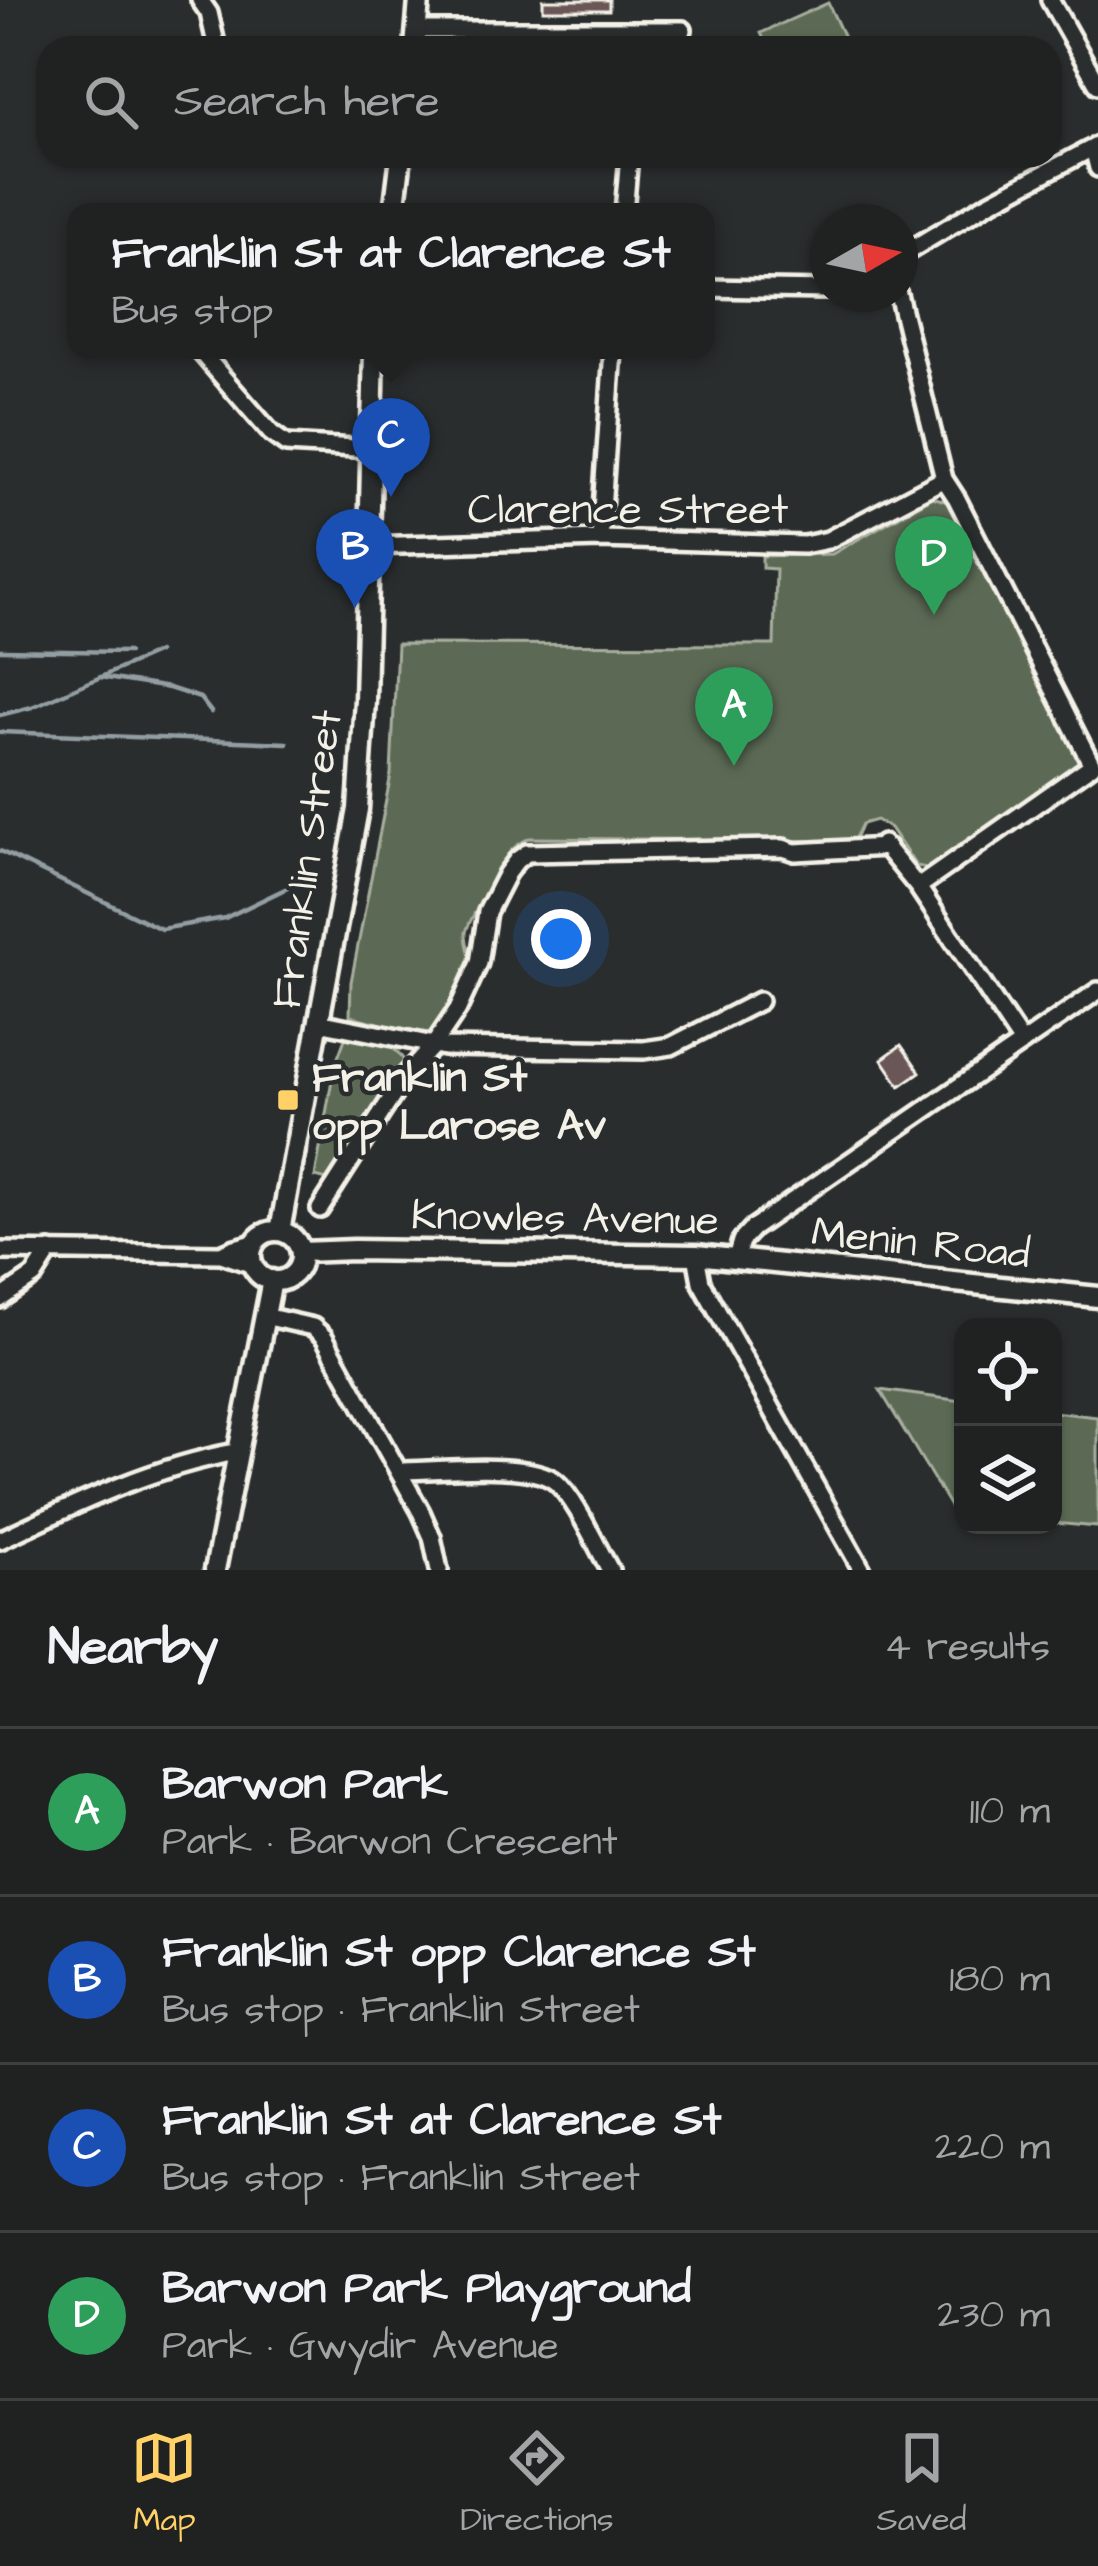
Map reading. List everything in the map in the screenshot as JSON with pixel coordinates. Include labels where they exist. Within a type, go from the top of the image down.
[{"type":"street","points":[[200,0],[215,36]]},
{"type":"street","points":[[416,36],[419,0]]},
{"type":"street","points":[[1050,0],[1098,85]]},
{"type":"street","points":[[641,30],[641,36]]},
{"type":"street","points":[[491,36],[683,30]]},
{"type":"street","points":[[1062,164],[1095,147],[1098,167]]},
{"type":"street","points":[[395,203],[400,168]]},
{"type":"street","points":[[625,203],[628,168]]},
{"type":"street","points":[[918,245],[1055,168]]},
{"type":"street","points":[[715,288],[810,290]]},
{"type":"street","points":[[902,312],[944,479],[1092,765],[918,887]]},
{"type":"street","points":[[208,359],[286,444],[372,449]]},
{"type":"street","name":"Franklin Street","points":[[280,1231],[358,808],[374,359]]},
{"type":"street","points":[[600,539],[612,359]]},
{"type":"street","name":"Clarence Street","points":[[370,547],[600,539],[804,545],[828,540],[944,479]]},
{"type":"street","points":[[320,1209],[406,1075],[458,1009],[479,963],[487,912],[507,873],[527,853],[795,851],[882,843],[918,887],[1022,1043]]},
{"type":"street","name":"Knowles Avenue","points":[[301,1252],[736,1258],[741,1240],[753,1228],[1098,991]]},
{"type":"street","points":[[318,1022],[433,1046],[644,1050],[671,1046],[759,1001]]},
{"type":"street","points":[[220,1255],[280,1231],[297,1240],[298,1268],[287,1279],[262,1276],[251,1257],[254,1244]]},
{"type":"street","points":[[0,1251],[220,1255],[253,1265]]},
{"type":"street","points":[[0,1299],[34,1276],[50,1251]]},
{"type":"street","points":[[696,1255],[701,1282],[862,1570]]},
{"type":"street","name":"Menin Road","points":[[736,1258],[1098,1297]]},
{"type":"street","points":[[215,1570],[272,1280]]},
{"type":"street","points":[[264,1316],[319,1331],[399,1471],[432,1537],[439,1570]]},
{"type":"street","points":[[0,1540],[143,1477],[236,1452]]},
{"type":"street","points":[[399,1471],[525,1469],[546,1475],[559,1483],[610,1570]]},
{"type":"green space","points":[[828,3],[843,36],[762,36]]},
{"type":"green space","points":[[933,497],[954,504],[1077,746],[1080,759],[1072,772],[927,868],[916,866],[890,828],[876,820],[862,824],[850,841],[529,838],[509,855],[472,918],[466,933],[469,971],[435,1031],[423,1034],[350,1016],[351,982],[391,774],[397,644],[774,645],[776,569],[762,568],[762,556],[832,554]]},
{"type":"green space","points":[[346,1036],[389,1046],[405,1064],[331,1181],[315,1177],[334,1068]]},
{"type":"green space","points":[[880,1390],[954,1400],[954,1513]]},
{"type":"green space","points":[[1062,1413],[1098,1417],[1098,1527],[1062,1524]]},
{"type":"building","points":[[543,0],[609,0],[609,10],[543,10]]},
{"type":"building","points":[[901,1045],[920,1072],[900,1086],[882,1059]]},
{"type":"waterway","points":[[0,650],[128,652]]},
{"type":"waterway","points":[[0,715],[32,707],[158,652]]},
{"type":"waterway","points":[[100,677],[169,688],[200,698],[211,712]]},
{"type":"waterway","points":[[0,732],[287,743]]},
{"type":"waterway","points":[[0,851],[161,929],[225,918],[310,877]]},
{"type":"place","name":"Franklin St at Clarence St","points":[[391,497]]},
{"type":"place","name":"Franklin St opp Clarence St","points":[[355,608]]},
{"type":"place","name":"Barwon Park Playground","points":[[934,615]]},
{"type":"place","name":"Barwon Park","points":[[734,766]]},
{"type":"place","name":"Franklin St opp Larose Av","points":[[288,1100]]}]
